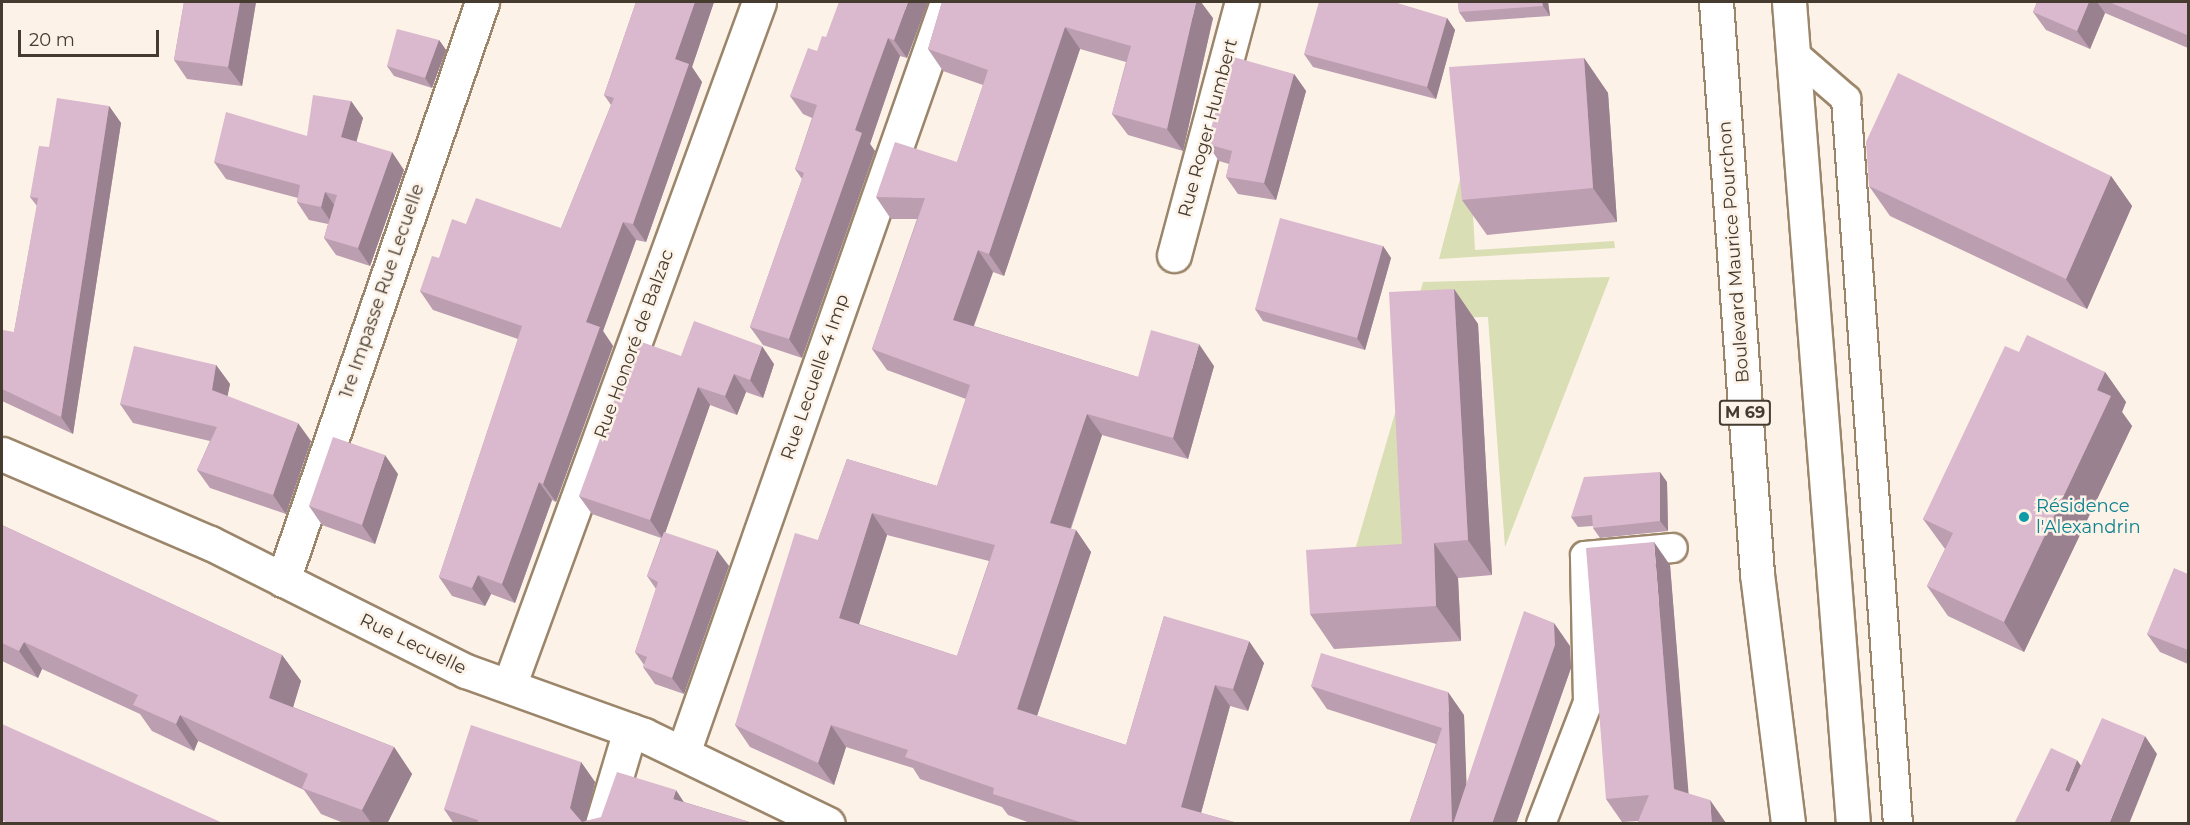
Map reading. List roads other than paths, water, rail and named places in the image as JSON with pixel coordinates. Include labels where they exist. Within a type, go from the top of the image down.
[{"type":"street","name":"1re Impasse Rue Lecuelle","points":[[283,580],[482,2]]},
{"type":"street","name":"Rue Honoré de Balzac","points":[[509,686],[759,2]]},
{"type":"street","name":"Rue Lecuelle 4 Imp","points":[[683,753],[947,2]]},
{"type":"street","name":"Rue Roger Humbert","points":[[1174,255],[1242,2]]},
{"type":"street","name":"Boulevard Maurice Pourchon","points":[[1716,2],[1757,574],[1788,824]]},
{"type":"street","points":[[1789,2],[1853,824]]},
{"type":"street","name":"Rue Lecuelle","points":[[2,454],[283,580],[466,671],[630,729],[828,824]]},
{"type":"street","points":[[602,824],[630,729]]},
{"type":"lane","points":[[1792,52],[1846,99],[1898,824]]},
{"type":"lane","points":[[1541,824],[1588,702],[1585,556],[1673,548]]},
{"type":"place","name":"Résidence l'Alexandrin","points":[[2024,517]]}]
